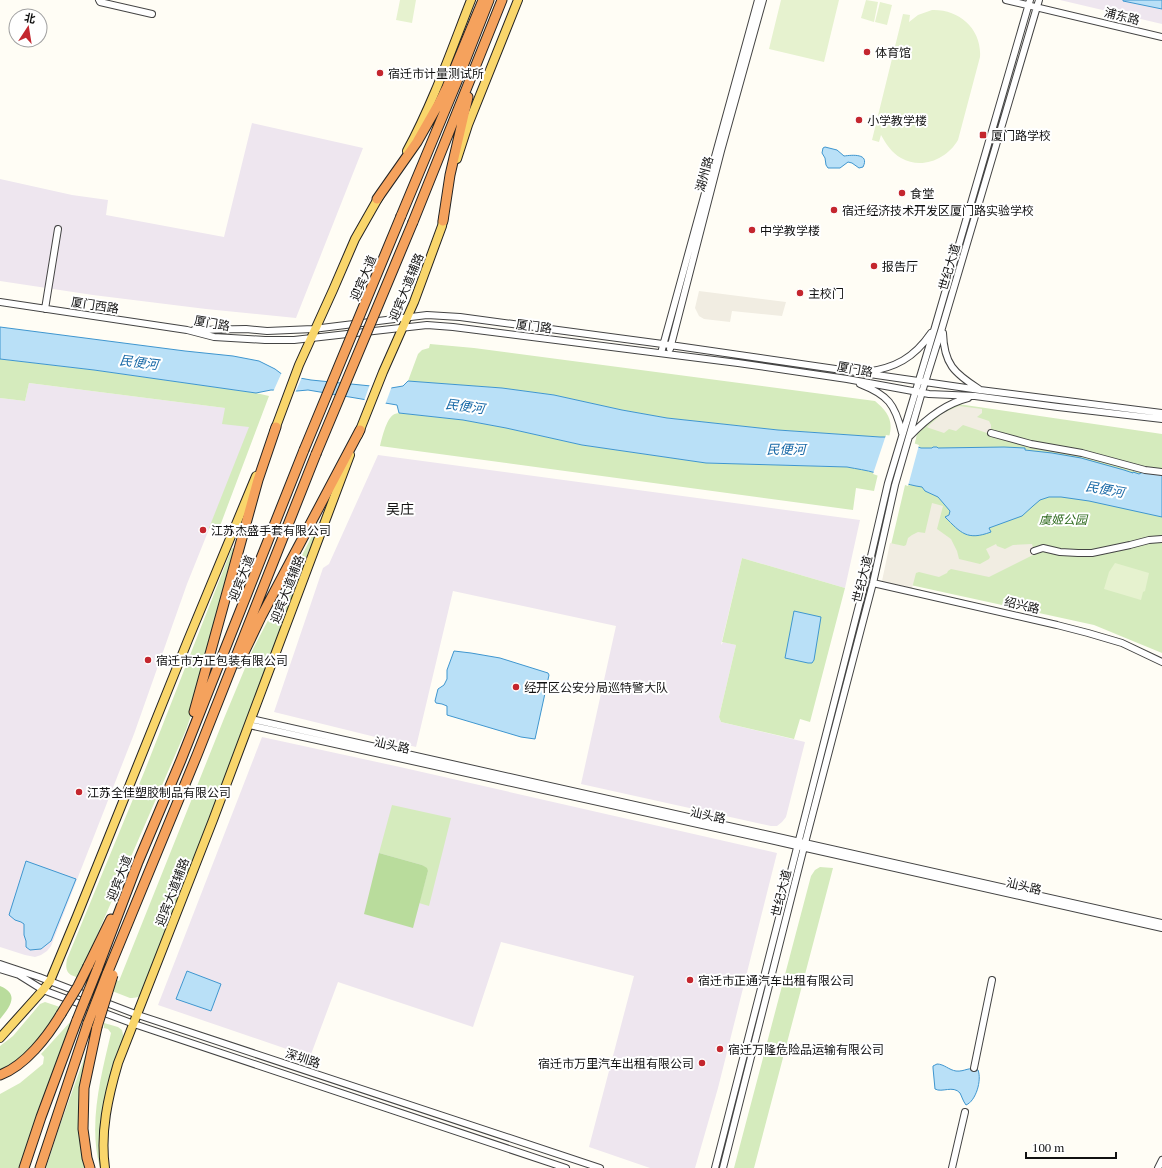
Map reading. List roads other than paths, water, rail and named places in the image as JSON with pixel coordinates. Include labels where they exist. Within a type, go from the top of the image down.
[{"type":"highway","points":[[377,199],[417,142],[441,99],[483,0]]},
{"type":"highway","name":"迎宾大道","points":[[24,1168],[77,1020],[138,862],[181,760],[304,450],[456,84],[489,0]]},
{"type":"highway","name":"迎宾大道","points":[[40,1168],[148,874],[197,755],[316,454],[413,222],[502,0]]},
{"type":"highway","points":[[443,221],[450,175],[478,60]]},
{"type":"highway","points":[[181,760],[258,480],[276,427]]},
{"type":"highway","points":[[197,755],[261,616],[360,430]]},
{"type":"highway","points":[[0,1075],[20,1063],[35,1050],[62,1014],[88,966],[138,862]]},
{"type":"highway","points":[[90,1168],[83,1129],[84,1088],[93,1025]]},
{"type":"main road","points":[[0,1038],[50,981],[311,339],[355,239],[414,136],[433,95],[471,0]]},
{"type":"main road","name":"迎宾大道辅路","points":[[105,1168],[105,1121],[110,1091],[118,1063],[138,1015],[367,412],[414,302],[443,221],[454,170],[468,125],[518,0]]},
{"type":"street","points":[[99,0],[100,2],[152,14]]},
{"type":"street","name":"湖州路","points":[[661,353],[758,0]]},
{"type":"street","name":"湖州路","points":[[668,354],[721,151],[763,0]]},
{"type":"street","name":"浦东路","points":[[1006,0],[1030,3],[1037,7],[1162,37]]},
{"type":"street","name":"世纪大道","points":[[715,1168],[748,1043],[797,844],[892,484],[918,392],[942,328],[1039,0]]},
{"type":"street","name":"世纪大道","points":[[922,382],[935,327],[1030,3]]},
{"type":"street","points":[[46,309],[58,229]]},
{"type":"street","name":"厦门西路","points":[[0,302],[186,330]]},
{"type":"street","name":"厦门路","points":[[186,330],[246,329],[267,331],[316,329],[427,315],[460,317],[663,344],[980,390],[1162,413]]},
{"type":"street","name":"厦门路","points":[[186,330],[214,337],[265,340],[311,339],[427,325],[454,327],[738,363],[848,379],[918,392],[975,396],[1162,419]]},
{"type":"street","points":[[856,373],[879,370],[894,366],[925,343],[935,327]]},
{"type":"street","points":[[942,328],[945,351],[954,372],[980,390]]},
{"type":"street","points":[[848,379],[881,393],[898,417],[905,438],[933,414],[960,400],[975,396]]},
{"type":"street","points":[[992,433],[1031,444],[1076,452],[1144,470],[1162,472]]},
{"type":"street","name":"世纪大道","points":[[723,1168],[873,583],[892,484]]},
{"type":"street","points":[[1034,551],[1043,548],[1066,552],[1092,552],[1130,546],[1149,540],[1162,539]]},
{"type":"street","name":"绍兴路","points":[[873,583],[1080,631],[1122,643],[1162,662]]},
{"type":"street","name":"汕头路","points":[[250,722],[797,844],[1162,923]]},
{"type":"street","name":"汕头路","points":[[805,845],[1162,928]]},
{"type":"street","name":"深圳路","points":[[0,964],[50,981],[138,1015],[600,1168]]},
{"type":"street","name":"深圳路","points":[[0,969],[19,975],[43,990],[134,1024],[566,1168]]},
{"type":"street","points":[[974,1068],[992,980]]},
{"type":"street","points":[[952,1168],[965,1112]]},
{"type":"street","points":[[1158,1168],[1162,1160]]},
{"type":"water","points":[[1162,0],[1162,9],[1123,1]]},
{"type":"water","points":[[825,147],[837,150],[844,156],[855,155],[862,157],[865,162],[863,167],[859,168],[848,162],[840,168],[828,168],[822,153],[823,148]]},
{"type":"water","name":"民便河","points":[[0,327],[233,356],[259,361],[283,375],[311,380],[391,388],[403,386],[408,381],[502,388],[554,395],[667,418],[778,430],[889,437],[921,448],[1025,448],[1025,450],[1081,458],[1133,473],[1139,474],[1143,472],[1162,475],[1162,517],[1089,501],[1049,497],[1040,500],[1022,516],[989,528],[991,532],[976,536],[965,534],[960,531],[945,517],[949,515],[950,511],[938,497],[925,491],[922,487],[904,483],[869,471],[847,467],[706,463],[582,445],[463,420],[399,413],[397,405],[308,390],[271,390],[256,393],[94,370],[0,359]]},
{"type":"water","points":[[794,611],[821,617],[814,660],[812,663],[785,658]]},
{"type":"water","points":[[454,651],[500,658],[548,673],[549,675],[535,739],[521,737],[447,715],[447,706],[436,703],[435,701],[438,689],[444,685],[447,679],[447,670]]},
{"type":"water","points":[[26,861],[76,879],[51,941],[41,949],[30,950],[26,947],[24,924],[15,920],[9,915]]},
{"type":"water","points":[[187,971],[221,984],[211,1011],[176,999]]},
{"type":"water","points":[[937,1064],[956,1071],[969,1069],[978,1070],[979,1084],[970,1103],[966,1105],[960,1093],[957,1091],[951,1089],[935,1089],[933,1066]]},
{"type":"place","name":"体育馆","points":[[867,52]]},
{"type":"place","name":"宿迁市计量测试所","points":[[380,73]]},
{"type":"place","name":"小学教学楼","points":[[859,120]]},
{"type":"place","name":"厦门路学校","points":[[983,135]]},
{"type":"place","name":"食堂","points":[[902,193]]},
{"type":"place","name":"宿迁经济技术开发区厦门路实验学校","points":[[834,210]]},
{"type":"place","name":"中学教学楼","points":[[752,230]]},
{"type":"place","name":"报告厅","points":[[874,266]]},
{"type":"place","name":"主校门","points":[[800,293]]},
{"type":"place","name":"江苏杰盛手套有限公司","points":[[203,530]]},
{"type":"place","name":"宿迁市方正包装有限公司","points":[[148,660]]},
{"type":"place","name":"经开区公安分局巡特警大队","points":[[516,687]]},
{"type":"place","name":"江苏全佳塑胶制品有限公司","points":[[79,792]]},
{"type":"place","name":"宿迁市正通汽车出租有限公司","points":[[690,980]]},
{"type":"place","name":"宿迁万隆危险品运输有限公司","points":[[720,1049]]},
{"type":"place","name":"宿迁市万里汽车出租有限公司","points":[[702,1063]]},
{"type":"district","name":"吴庄","points":[[400,508]]},
{"type":"park label","name":"虞姬公园","points":[[1063,519]]}]
